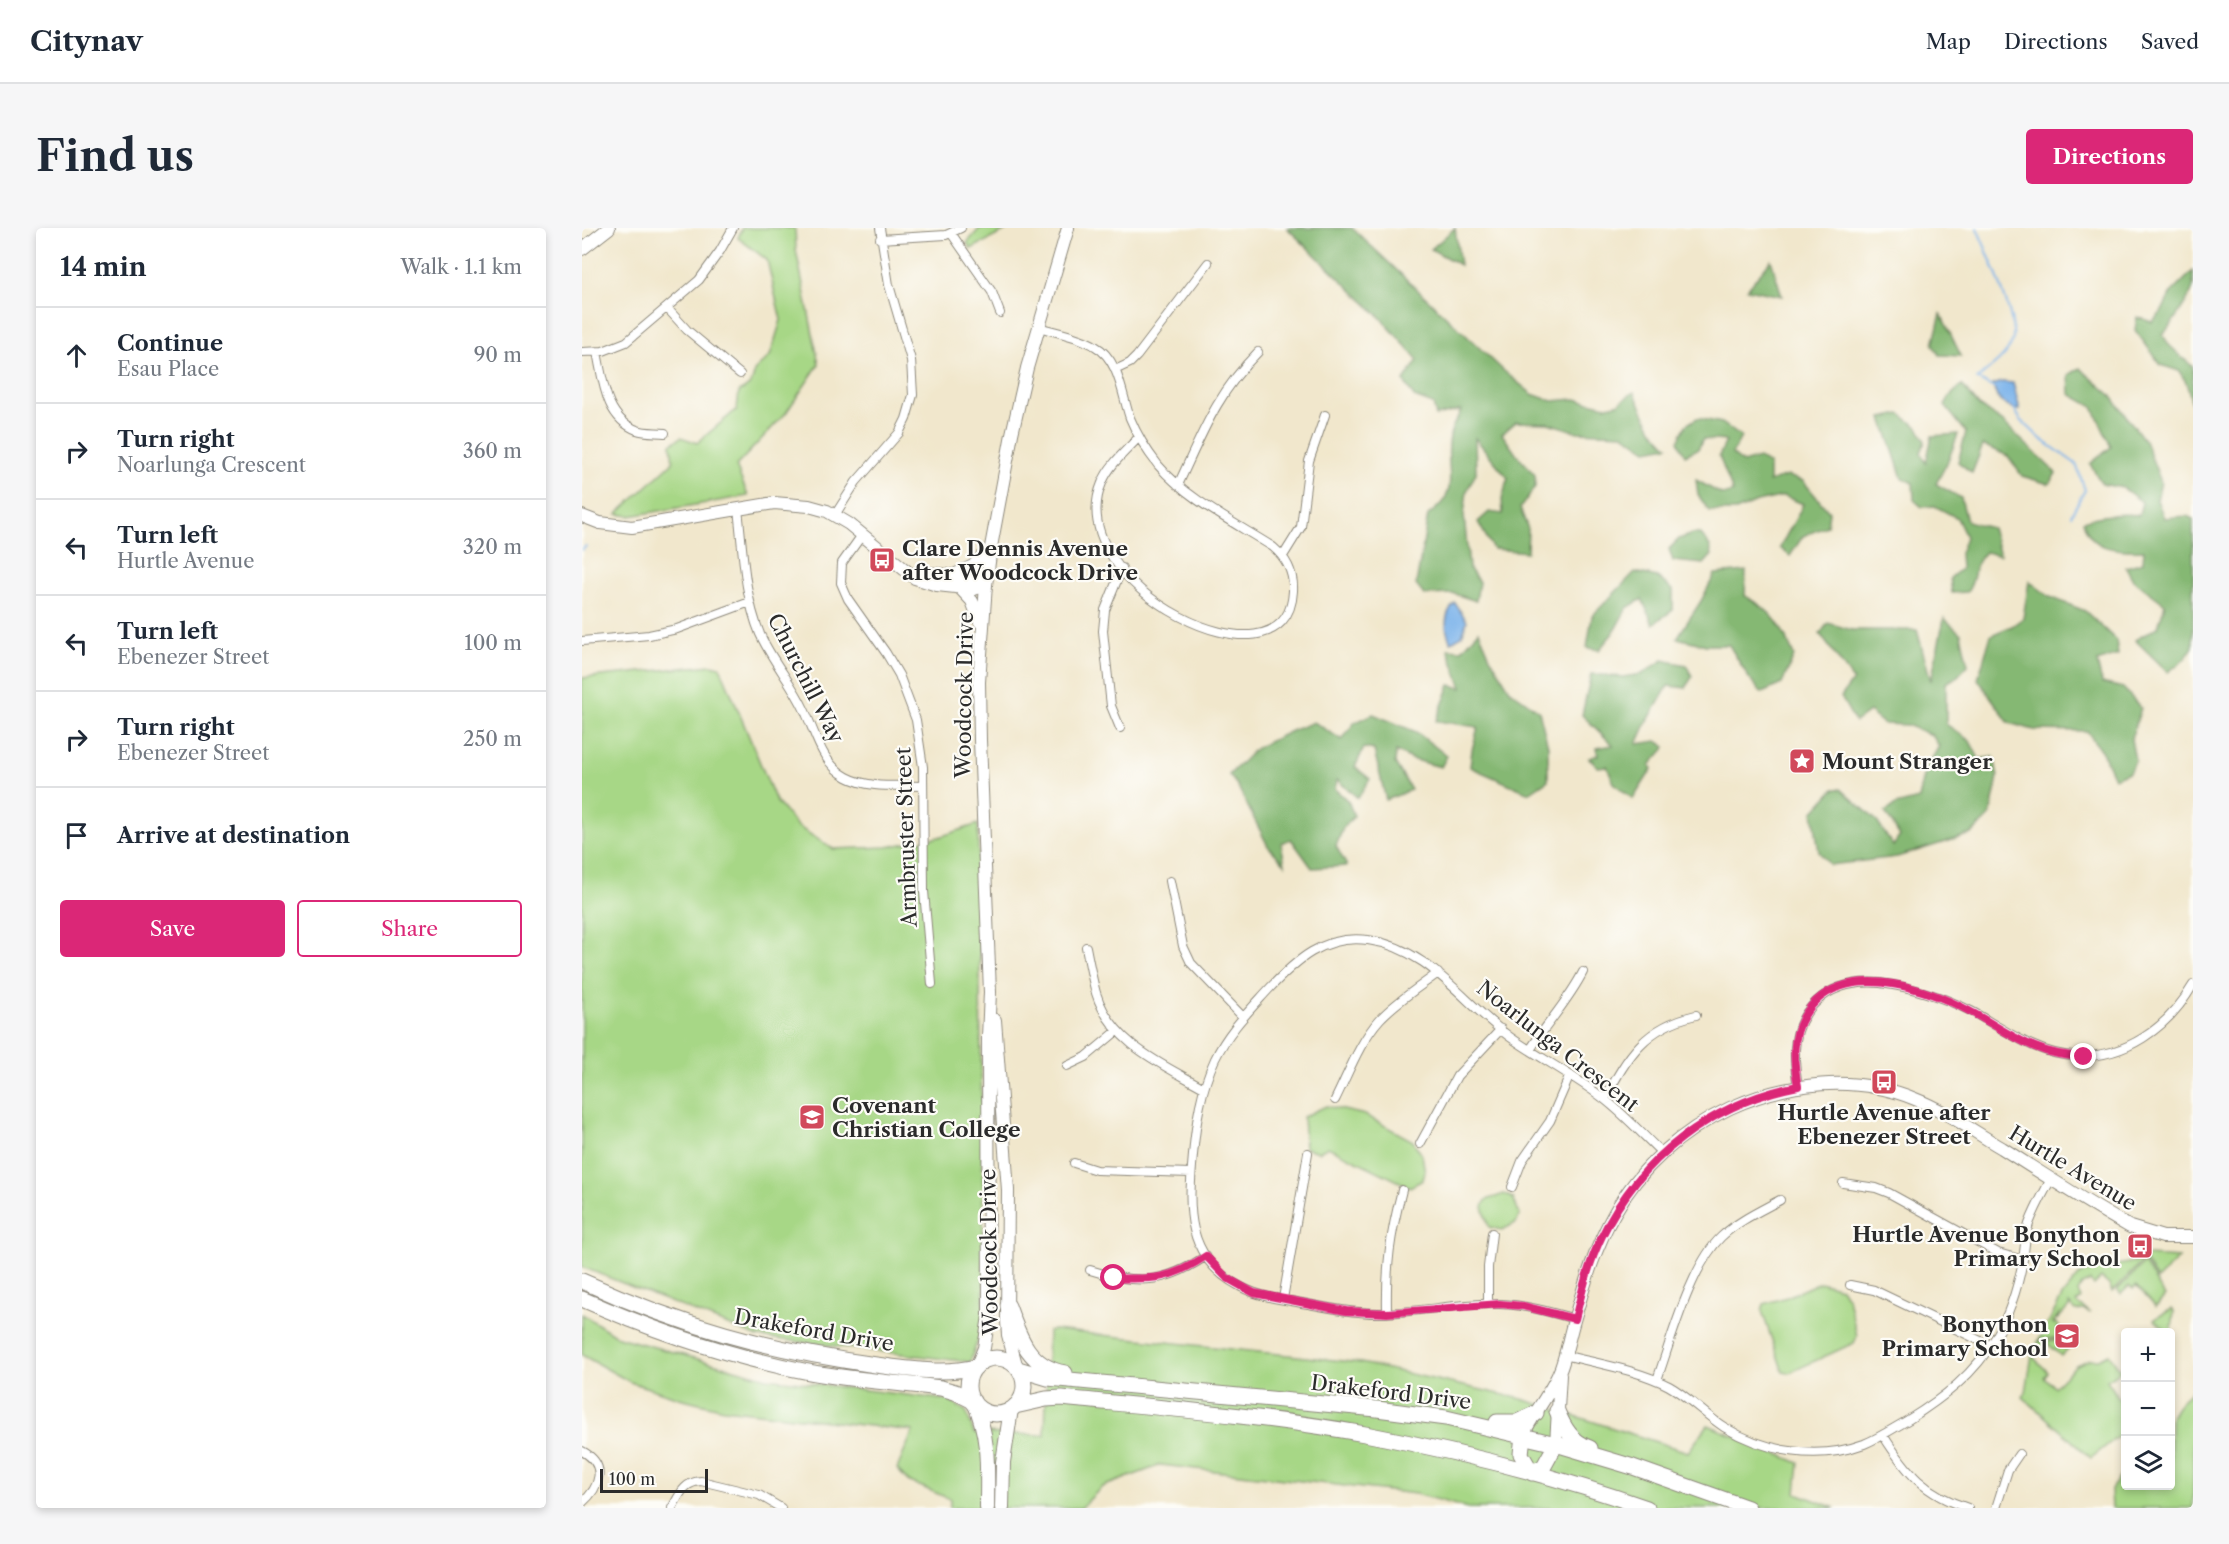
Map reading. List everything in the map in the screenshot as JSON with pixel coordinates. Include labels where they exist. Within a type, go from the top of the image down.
[{"type":"highway","name":"Drakeford Drive","points":[[582,1281],[694,1326],[787,1351],[927,1370],[953,1371],[976,1366]]},
{"type":"highway","name":"Drakeford Drive","points":[[582,1299],[691,1343],[738,1356],[832,1376],[941,1388],[973,1401]]},
{"type":"highway","points":[[1008,1306],[1019,1337],[1033,1358],[1052,1370],[1081,1376],[1089,1383]]},
{"type":"highway","points":[[998,1358],[1005,1359],[1017,1368],[1024,1385],[1022,1394],[1013,1408],[997,1413],[988,1412],[973,1401],[969,1380],[976,1366],[983,1361],[998,1358]]},
{"type":"highway","name":"Drakeford Drive","points":[[1017,1368],[1048,1378],[1089,1383],[1377,1409],[1446,1418],[1556,1444],[1633,1467],[1744,1507]]},
{"type":"highway","name":"Drakeford Drive","points":[[1013,1408],[1046,1399],[1062,1398],[1255,1417],[1365,1434],[1532,1473],[1647,1508]]},
{"type":"highway","points":[[1557,1411],[1569,1434],[1581,1445],[1621,1458],[1633,1467]]},
{"type":"highway","points":[[1446,1418],[1467,1416],[1508,1424],[1526,1419],[1536,1413]]},
{"type":"highway","points":[[1523,1435],[1521,1454],[1532,1473],[1544,1466],[1556,1444]]},
{"type":"main road","points":[[582,249],[609,228]]},
{"type":"main road","name":"Woodcock Drive","points":[[976,1366],[984,1348],[989,1316],[988,1037],[990,992],[980,757],[979,682],[982,631],[991,547],[1004,467],[1027,368],[1068,228]]},
{"type":"main road","points":[[582,516],[600,523],[632,527],[774,503],[809,506],[835,515],[915,578],[937,585],[954,581],[973,566],[991,547]]},
{"type":"main road","points":[[954,581],[974,590],[986,585]]},
{"type":"main road","points":[[954,581],[972,601],[982,631]]},
{"type":"main road","name":"Woodcock Drive","points":[[990,992],[1008,1170],[1008,1335],[1017,1368]]},
{"type":"main road","name":"Hurtle Avenue","points":[[1556,1444],[1563,1361],[1590,1265],[1602,1234],[1615,1211],[1632,1186],[1662,1154],[1684,1136],[1719,1113],[1759,1096],[1798,1086],[1856,1084],[1880,1088],[1914,1099],[1948,1115],[2130,1227],[2163,1237],[2193,1237]]},
{"type":"main road","name":"Hurtle Avenue","points":[[1523,1435],[1563,1361]]},
{"type":"main road","points":[[973,1401],[982,1422],[986,1446],[987,1508]]},
{"type":"main road","points":[[1002,1508],[1003,1462],[1013,1408]]},
{"type":"street","points":[[582,352],[597,352],[615,348],[626,342],[699,280],[733,228]]},
{"type":"street","points":[[835,515],[856,482],[899,433],[913,395],[911,360],[889,285],[880,228]]},
{"type":"street","points":[[880,239],[951,233],[961,228]]},
{"type":"street","points":[[951,233],[992,292],[1000,314]]},
{"type":"street","points":[[1115,370],[1130,363],[1137,356],[1208,263]]},
{"type":"street","points":[[667,308],[687,330],[740,374]]},
{"type":"street","points":[[1039,327],[1096,346],[1111,361],[1139,437],[1156,462],[1178,485],[1283,556],[1292,574],[1293,599],[1283,620],[1274,627],[1252,635],[1217,631],[1179,617],[1152,599],[1108,550],[1101,535],[1097,513],[1101,484],[1107,472],[1139,437]]},
{"type":"street","points":[[597,352],[607,398],[619,418],[638,431],[665,433]]},
{"type":"street","points":[[1178,485],[1216,404],[1237,373],[1258,352]]},
{"type":"street","points":[[1283,556],[1301,527],[1309,461],[1325,415]]},
{"type":"street","name":"Churchill Way","points":[[738,509],[750,602],[765,644],[800,701],[822,751],[833,767],[861,783],[923,786]]},
{"type":"street","name":"Armbruster Street","points":[[862,535],[842,563],[841,584],[848,599],[886,653],[909,697],[921,744],[924,891],[932,984]]},
{"type":"street","points":[[1120,728],[1111,706],[1103,631],[1105,610],[1122,568]]},
{"type":"street","points":[[582,641],[649,635],[677,629],[750,602]]},
{"type":"street","points":[[1170,881],[1183,946],[1188,957],[1199,973],[1243,1017]]},
{"type":"street","name":"Noarlunga Crescent","points":[[1575,1319],[1523,1306],[1488,1304],[1387,1313],[1346,1311],[1254,1293],[1227,1278],[1206,1256],[1194,1232],[1189,1199],[1199,1110],[1204,1088],[1215,1059],[1243,1017],[1292,965],[1318,947],[1345,940],[1368,940],[1395,946],[1413,954],[1501,1029],[1605,1099],[1662,1154]]},
{"type":"street","points":[[1086,947],[1096,993],[1102,1009],[1117,1031],[1140,1051],[1204,1088]]},
{"type":"street","points":[[1530,1050],[1544,1028],[1572,995],[1584,972]]},
{"type":"street","points":[[1335,1100],[1368,1034],[1378,1021],[1390,1009],[1438,973]]},
{"type":"street","points":[[1798,1086],[1794,1048],[1802,1019],[1821,997],[1848,985],[1863,983],[1899,986],[1935,995],[1972,1012],[2035,1048],[2060,1055],[2084,1057],[2118,1051],[2144,1039],[2176,1011],[2193,985]]},
{"type":"street","points":[[1605,1099],[1634,1049],[1663,1026],[1696,1014]]},
{"type":"street","points":[[1420,1144],[1457,1076],[1501,1029]]},
{"type":"street","points":[[1067,1066],[1086,1057],[1117,1031]]},
{"type":"street","points":[[1512,1187],[1522,1161],[1550,1121],[1570,1075]]},
{"type":"street","points":[[1283,1299],[1308,1153]]},
{"type":"street","points":[[1074,1163],[1096,1170],[1191,1173]]},
{"type":"street","points":[[1563,1361],[1657,1380],[1679,1392],[1725,1427],[1769,1446],[1797,1452],[1828,1452],[1857,1446],[1883,1435],[1948,1393],[1967,1376],[1991,1346],[2009,1312],[2017,1288],[2029,1224],[2051,1179]]},
{"type":"street","points":[[1843,1184],[1876,1188],[1889,1193],[1998,1253],[2023,1260]]},
{"type":"street","points":[[1387,1313],[1389,1245],[1402,1190]]},
{"type":"street","points":[[1657,1380],[1694,1278],[1706,1254],[1737,1224],[1780,1200]]},
{"type":"street","points":[[1488,1304],[1488,1267],[1492,1233]]},
{"type":"street","points":[[1090,1270],[1114,1278],[1147,1280],[1186,1269],[1206,1256]]},
{"type":"street","points":[[1850,1285],[1874,1290],[1991,1346]]},
{"type":"street","points":[[1883,1435],[1914,1479],[1935,1495],[1968,1508]]},
{"type":"street","points":[[582,1451],[592,1457],[597,1465],[599,1477],[595,1489],[582,1503]]},
{"type":"street","points":[[1996,1508],[2005,1477],[2019,1454]]},
{"type":"street","points":[[672,1508],[682,1489],[694,1481],[759,1495],[781,1508]]},
{"type":"green space","points":[[742,228],[795,228],[796,250],[819,364],[786,413],[736,466],[748,496],[630,516],[617,514],[673,462],[671,444],[681,437],[697,443],[737,409],[739,392],[750,384],[754,371],[770,356],[781,320],[767,260],[738,238]]},
{"type":"green space","points":[[980,228],[1011,228],[971,249],[967,243]]},
{"type":"green space","points":[[1287,228],[1352,228],[1504,371],[1532,394],[1552,401],[1575,399],[1607,406],[1617,404],[1634,392],[1652,429],[1668,446],[1647,450],[1623,434],[1578,432],[1548,423],[1516,422],[1502,434],[1535,475],[1535,487],[1520,508],[1528,529],[1527,552],[1493,549],[1478,522],[1489,512],[1503,514],[1502,499],[1508,478],[1475,438],[1476,473],[1467,491],[1464,515],[1469,568],[1479,582],[1476,601],[1455,594],[1424,595],[1416,585],[1428,515],[1439,506],[1449,489],[1450,436],[1461,410],[1436,416],[1433,404],[1414,397],[1404,381],[1418,360],[1378,315]]},
{"type":"green space","points":[[1455,228],[1460,265],[1431,249]]},
{"type":"green space","points":[[1771,260],[1782,296],[1747,289]]},
{"type":"green space","points":[[2193,271],[2192,291],[2163,335],[2169,345],[2193,367],[2193,407],[2186,382],[2179,371],[2161,365],[2135,330],[2137,317],[2152,322],[2161,313],[2171,293]]},
{"type":"green space","points":[[1941,314],[1961,356],[1939,355],[1933,345]]},
{"type":"green space","points":[[2080,368],[2110,394],[2145,441],[2161,482],[2157,500],[2164,518],[2187,516],[2193,519],[2193,647],[2185,659],[2168,672],[2135,640],[2158,627],[2165,604],[2133,580],[2126,567],[2143,562],[2144,550],[2115,549],[2099,544],[2087,531],[2083,521],[2111,515],[2139,515],[2142,502],[2123,488],[2102,484],[2090,464],[2111,447],[2093,407],[2070,394],[2069,375]]},
{"type":"green space","points":[[1962,385],[1979,406],[2002,421],[2056,473],[2049,484],[2022,476],[2008,456],[1983,445],[1972,473],[1958,462],[1966,432],[1945,406],[1949,397]]},
{"type":"green space","points":[[1900,414],[1918,427],[1925,441],[1921,453],[1926,463],[1932,436],[1958,434],[1936,484],[1961,498],[1967,521],[1992,528],[2000,555],[1985,552],[1975,567],[1973,581],[1967,592],[1952,593],[1950,578],[1961,569],[1960,553],[1966,537],[1957,518],[1935,506],[1922,507],[1914,500],[1913,483],[1902,478],[1882,418]]},
{"type":"green space","points":[[1697,418],[1722,423],[1741,437],[1732,454],[1743,463],[1759,458],[1769,464],[1769,482],[1787,476],[1803,481],[1829,512],[1827,526],[1803,536],[1790,556],[1780,548],[1803,504],[1784,496],[1757,502],[1736,511],[1709,511],[1698,495],[1696,480],[1723,495],[1733,492],[1719,456],[1726,441],[1703,439],[1698,449],[1685,455],[1678,441],[1686,425]]},
{"type":"green space","points":[[1692,534],[1701,534],[1710,546],[1712,555],[1704,564],[1673,561],[1669,549],[1679,539]]},
{"type":"green space","points":[[1746,571],[1745,596],[1763,607],[1776,621],[1794,656],[1782,684],[1762,693],[1749,678],[1729,645],[1706,645],[1677,638],[1715,574]]},
{"type":"green space","points":[[1635,572],[1657,577],[1673,590],[1673,610],[1653,624],[1642,599],[1627,608],[1613,633],[1599,650],[1587,648],[1592,616]]},
{"type":"green space","points":[[2029,581],[2050,597],[2085,611],[2116,640],[2118,655],[2097,662],[2102,683],[2123,688],[2141,708],[2131,739],[2135,760],[2129,772],[2114,778],[2102,752],[2087,731],[2034,730],[2009,723],[1978,679],[1991,635],[2012,626],[2023,618]]},
{"type":"green space","points":[[1944,618],[1961,634],[1968,665],[1957,677],[1946,683],[1946,724],[1970,741],[1979,759],[1994,757],[1998,777],[1990,816],[1971,834],[1897,857],[1830,865],[1819,852],[1813,812],[1834,789],[1841,789],[1876,820],[1893,846],[1900,836],[1885,812],[1896,805],[1919,799],[1925,771],[1939,746],[1932,735],[1907,725],[1884,724],[1869,712],[1855,722],[1841,697],[1853,680],[1820,634],[1828,623],[1852,630],[1917,630],[1931,681]]},
{"type":"green space","points":[[1479,631],[1490,657],[1510,690],[1539,711],[1548,746],[1548,780],[1529,793],[1470,767],[1478,727],[1436,721],[1450,685],[1462,688],[1448,649],[1462,650]]},
{"type":"green space","points":[[1663,660],[1686,665],[1692,676],[1686,688],[1668,686],[1647,722],[1637,744],[1657,741],[1666,747],[1650,765],[1652,769],[1633,799],[1614,783],[1607,766],[1598,767],[1589,758],[1598,755],[1596,748],[1613,745],[1582,715],[1591,674],[1623,677],[1642,674]]},
{"type":"green space","points":[[712,665],[720,667],[776,801],[797,826],[833,849],[887,847],[939,837],[978,824],[984,1285],[983,1326],[970,1362],[758,1337],[582,1267],[582,678]]},
{"type":"green space","points":[[1373,714],[1416,732],[1447,756],[1441,767],[1411,759],[1396,751],[1395,763],[1411,790],[1386,800],[1374,750],[1364,748],[1355,767],[1370,779],[1358,798],[1337,780],[1335,789],[1348,801],[1354,816],[1343,828],[1336,846],[1347,866],[1312,868],[1291,839],[1281,843],[1285,864],[1268,846],[1237,785],[1229,775],[1256,748],[1291,731],[1314,722],[1342,740],[1354,723]]},
{"type":"green space","points":[[1326,1106],[1365,1115],[1413,1141],[1422,1155],[1425,1172],[1423,1180],[1410,1187],[1328,1147],[1319,1152],[1305,1148],[1303,1117]]},
{"type":"green space","points":[[1504,1194],[1513,1198],[1520,1215],[1516,1223],[1502,1230],[1489,1227],[1483,1207],[1486,1200]]},
{"type":"green space","points":[[2146,1256],[2179,1258],[2157,1280],[2143,1258]]},
{"type":"green space","points":[[2144,1260],[2112,1292],[2109,1285],[2101,1278],[2094,1285],[2090,1281],[2082,1285],[2078,1292],[2081,1298],[2076,1303],[2091,1313],[2084,1310],[2076,1311],[2069,1304],[2069,1307],[2057,1320],[2060,1312],[2053,1323],[2059,1326],[2058,1329],[2066,1337],[2059,1332],[2062,1337],[2039,1340],[2063,1295],[2082,1272]]},
{"type":"green space","points":[[2144,1263],[2165,1296],[2156,1307],[2136,1286],[2133,1289],[2129,1286],[2121,1294],[2117,1290]]},
{"type":"green space","points":[[1820,1282],[1841,1288],[1848,1299],[1857,1336],[1854,1343],[1789,1373],[1783,1372],[1762,1311],[1764,1304],[1787,1297]]},
{"type":"green space","points":[[2172,1309],[2174,1312],[2172,1328],[2163,1328],[2154,1319]]},
{"type":"green space","points":[[582,1314],[618,1337],[767,1378],[948,1400],[966,1411],[974,1433],[1045,1435],[1048,1331],[1361,1363],[1522,1399],[1688,1452],[1708,1425],[1799,1463],[1796,1493],[1835,1508],[1468,1508],[1416,1494],[1161,1465],[1102,1487],[1081,1508],[950,1508],[950,1499],[908,1481],[897,1469],[913,1431],[724,1409],[679,1398],[630,1382],[582,1355]]},
{"type":"green space","points":[[2069,1339],[2073,1344],[2061,1356],[2048,1344],[2034,1358],[2048,1372],[2044,1377],[2054,1387],[2076,1365],[2109,1354],[2121,1371],[2107,1380],[2121,1402],[2121,1434],[2091,1458],[2023,1397],[2026,1392],[2032,1355],[2038,1342]]},
{"type":"green space","points":[[2193,1390],[2193,1508],[2112,1508],[2111,1489],[2121,1475],[2121,1490],[2175,1490],[2175,1410]]},
{"type":"water","points":[[2002,382],[2013,383],[2020,410],[2006,405],[1996,395],[1993,385]]},
{"type":"water","points":[[1455,603],[1467,621],[1462,636],[1451,642],[1446,621]]},
{"type":"waterway","points":[[1977,228],[2007,303],[2013,333],[2012,342],[2006,353],[1977,379],[1994,388]]},
{"type":"waterway","points":[[2014,408],[2020,419],[2041,439],[2076,464],[2085,490],[2071,515]]},
{"type":"waterway","points":[[582,550],[586,546]]},
{"type":"place","name":"Clare Dennis Avenue after Woodcock Drive","points":[[882,560]]},
{"type":"place","name":"Mount Stranger","points":[[1802,761]]},
{"type":"place","name":"Hurtle Avenue after Ebenezer Street","points":[[1884,1082]]},
{"type":"place","name":"Covenant Christian College","points":[[812,1117]]},
{"type":"place","name":"Hurtle Avenue Bonython Primary School","points":[[2140,1246]]},
{"type":"place","name":"Bonython Primary School","points":[[2067,1336]]},
{"type":"route","points":[[1114,1278],[1147,1280],[1163,1278],[1186,1269],[1206,1256],[1227,1278],[1254,1293],[1346,1311],[1387,1313],[1500,1304],[1523,1306],[1575,1319],[1590,1265],[1601,1237],[1632,1186],[1662,1154],[1707,1120],[1745,1101],[1798,1086],[1794,1064],[1796,1033],[1810,1007],[1827,993],[1840,987],[1863,983],[1911,988],[1935,995],[1972,1012],[2035,1048],[2060,1055],[2084,1057]]}]
